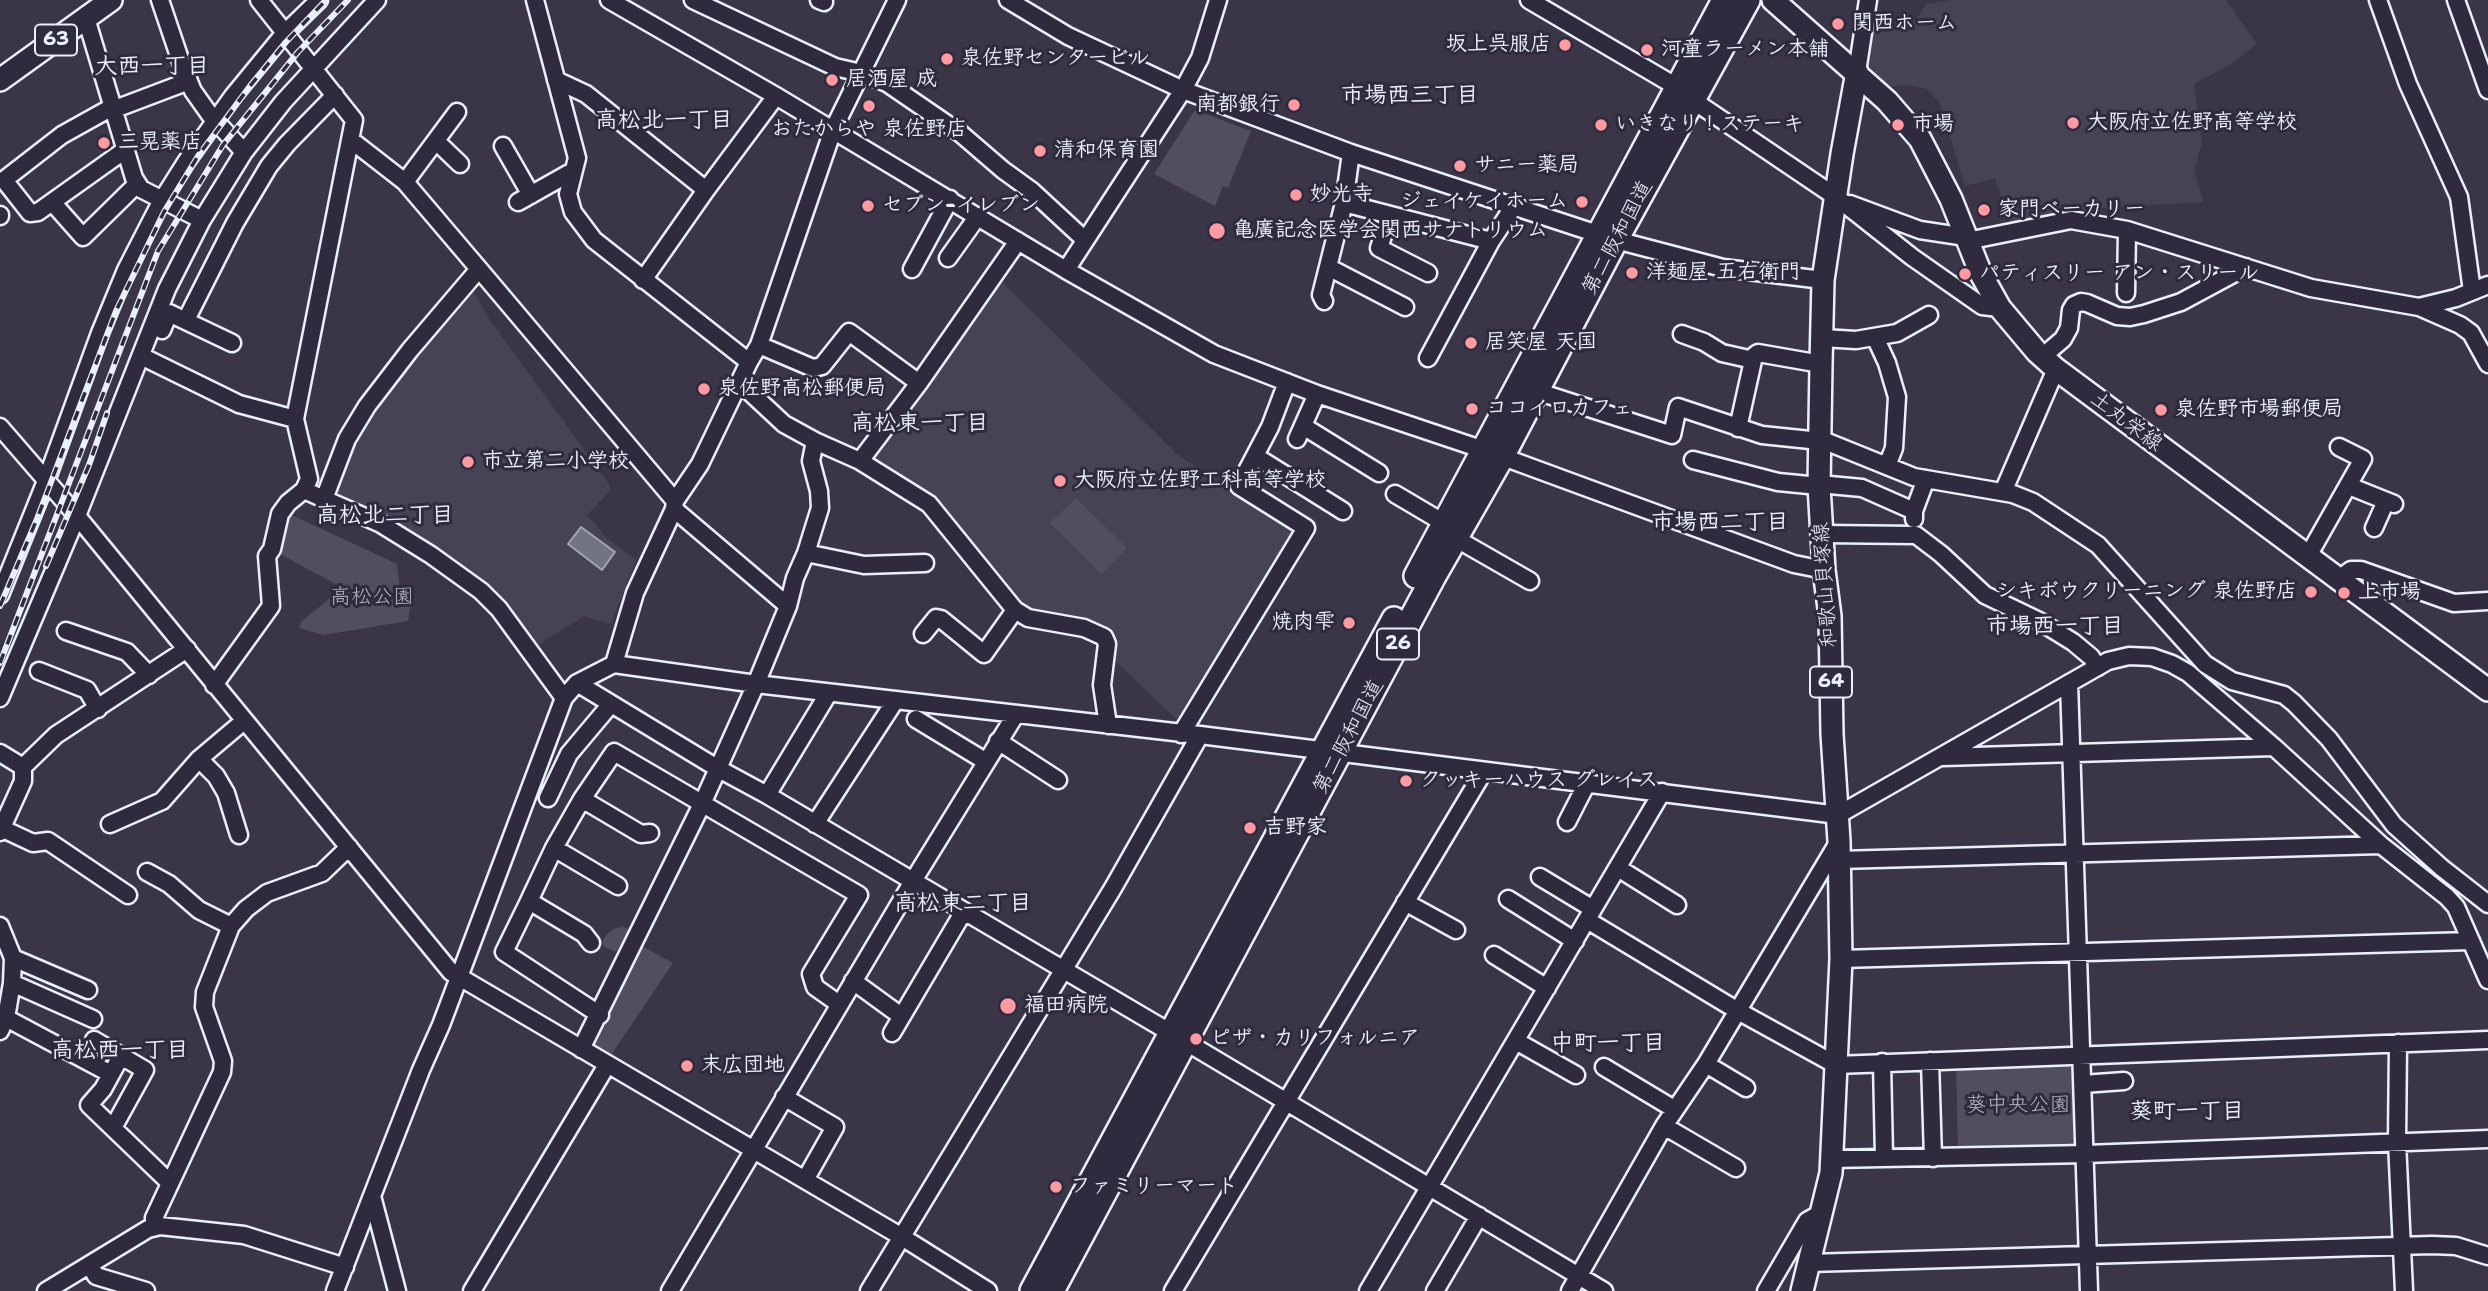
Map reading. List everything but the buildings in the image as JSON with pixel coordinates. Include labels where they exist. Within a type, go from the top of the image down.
[{"type":"highway","name":"第二阪和国道","points":[[1685,94],[1724,0]]},
{"type":"highway","name":"第二阪和国道","points":[[1032,1291],[1178,1037],[1685,94],[1748,0]]},
{"type":"highway","name":"第二阪和国道","points":[[1493,453],[1536,391],[1607,237]]},
{"type":"highway","name":"第二阪和国道","points":[[1052,1291],[1178,1037]]},
{"type":"main road","name":"63","points":[[0,80],[111,0]]},
{"type":"main road","points":[[1773,0],[1857,72]]},
{"type":"main road","name":"和歌山貝塚線","points":[[1802,1291],[1831,1173],[1841,959],[1830,616],[1824,570],[1819,485],[1821,364],[1824,280],[1839,200],[1857,72]]},
{"type":"main road","name":"土丸栄線","points":[[1857,72],[1920,139],[1951,199],[1981,274],[2000,308],[2049,363],[2488,690]]},
{"type":"street","points":[[160,0],[193,91],[216,122],[244,152]]},
{"type":"street","points":[[214,685],[271,606],[267,556],[272,549],[280,514],[288,503],[304,490],[309,480],[295,419],[354,120],[259,0]]},
{"type":"street","points":[[0,595],[46,481],[105,320],[126,270],[162,200],[233,96],[285,34],[319,0]]},
{"type":"street","points":[[140,384],[145,358],[167,289],[202,220],[244,152],[283,102],[377,0]]},
{"type":"street","points":[[536,0],[577,158],[568,194],[573,212],[594,240],[749,362]]},
{"type":"street","points":[[609,0],[834,130],[1066,270],[1214,354],[1317,394],[1493,453],[1794,564],[1824,570]]},
{"type":"street","points":[[693,0],[835,67],[887,83],[960,133],[1032,191],[1086,240]]},
{"type":"street","points":[[614,664],[635,593],[675,505],[700,464],[759,345],[834,130],[897,0]]},
{"type":"street","points":[[1008,0],[1068,36],[1183,90],[1351,153],[1607,237],[1723,268],[1824,280]]},
{"type":"street","points":[[1066,270],[1183,90],[1200,58],[1218,0]]},
{"type":"street","points":[[1529,0],[1685,94],[1839,200],[1982,306],[2000,308]]},
{"type":"street","points":[[1857,72],[1868,0]]},
{"type":"street","points":[[2378,0],[2407,85],[2459,197],[2472,291]]},
{"type":"street","points":[[2456,0],[2488,90]]},
{"type":"street","points":[[86,18],[115,108],[125,150],[138,184],[141,189],[202,220]]},
{"type":"street","points":[[556,80],[586,94],[706,190]]},
{"type":"street","points":[[125,150],[38,212],[30,213],[4,180],[62,135],[115,108],[189,81]]},
{"type":"street","points":[[186,320],[235,223],[269,166],[286,144],[335,95]]},
{"type":"street","points":[[642,280],[776,96]]},
{"type":"street","points":[[405,182],[457,112]]},
{"type":"street","points":[[351,140],[405,182],[675,505],[788,606]]},
{"type":"street","points":[[436,141],[460,164]]},
{"type":"street","points":[[503,146],[524,199],[573,171]]},
{"type":"street","points":[[1324,301],[1321,295],[1344,203],[1351,153]]},
{"type":"street","points":[[52,202],[83,237],[138,184]]},
{"type":"street","points":[[912,270],[950,200]]},
{"type":"street","points":[[1839,200],[1920,230],[1966,239],[2071,220],[2127,230],[2311,288],[2419,307],[2460,325],[2471,333],[2488,364]]},
{"type":"street","points":[[1344,203],[1491,241]]},
{"type":"street","points":[[1428,358],[1491,241],[1514,206]]},
{"type":"street","points":[[1390,215],[1379,248],[1428,274]]},
{"type":"street","points":[[948,258],[978,216]]},
{"type":"street","points":[[2126,293],[2127,230]]},
{"type":"street","points":[[860,461],[919,383],[1018,241]]},
{"type":"street","points":[[1328,267],[1405,307]]},
{"type":"street","points":[[2003,492],[2049,363],[2068,328],[2074,305],[2087,303],[2117,317],[2130,317],[2181,302],[2246,267]]},
{"type":"street","points":[[324,499],[347,439],[367,406],[410,350],[479,269]]},
{"type":"street","points":[[2419,307],[2456,298],[2488,285]]},
{"type":"street","points":[[0,698],[145,358],[169,313],[232,343]]},
{"type":"street","points":[[1822,338],[1856,340],[1897,333],[1929,315]]},
{"type":"street","points":[[759,345],[813,368],[822,366],[849,332],[919,383]]},
{"type":"street","points":[[1682,334],[1704,342],[1722,353],[1753,360]]},
{"type":"street","points":[[1875,337],[1887,363],[1897,397],[1894,447],[1887,466]]},
{"type":"street","points":[[1738,428],[1754,356],[1758,353],[1821,364]]},
{"type":"street","points":[[145,358],[239,404],[295,419]]},
{"type":"street","points":[[739,382],[784,424],[860,461],[929,504],[1015,610],[1028,618],[1084,628],[1104,637],[1108,644],[1102,685],[1108,724]]},
{"type":"street","points":[[1181,734],[1306,528],[1239,486],[1270,427],[1287,382]]},
{"type":"street","points":[[1536,391],[1671,435],[1678,407],[1762,435],[1820,440],[1914,477],[2003,492],[2033,502],[2098,545],[2205,664],[2232,681],[2284,695],[2329,739],[2393,825],[2488,904]]},
{"type":"street","points":[[1317,394],[1300,433],[1379,473]]},
{"type":"street","points":[[0,427],[78,516],[451,972],[902,1237],[988,1291]]},
{"type":"street","points":[[581,1049],[702,804],[788,606],[820,508],[819,491],[811,461],[815,441]]},
{"type":"street","points":[[2308,556],[2363,459],[2339,447]]},
{"type":"street","points":[[1255,456],[1343,512]]},
{"type":"street","points":[[1693,460],[1778,482],[1862,488],[1914,511]]},
{"type":"street","points":[[1916,536],[1914,511],[1926,479]]},
{"type":"street","points":[[2349,486],[2390,502],[2374,528]]},
{"type":"street","points":[[304,490],[381,524],[481,591],[499,609],[564,698]]},
{"type":"street","points":[[1395,494],[1530,581]]},
{"type":"street","points":[[1822,534],[1916,536],[1941,554],[1985,595],[2039,621],[2073,642],[2091,657],[2098,667]]},
{"type":"street","points":[[806,554],[864,565],[925,563]]},
{"type":"street","points":[[2339,579],[2351,570],[2361,570],[2454,603],[2488,601]]},
{"type":"street","points":[[923,634],[936,618],[941,619],[984,654],[1015,610]]},
{"type":"street","points":[[66,631],[127,652],[149,675]]},
{"type":"street","points":[[128,895],[48,841],[33,843],[1,830],[23,781],[23,767],[56,735],[187,649]]},
{"type":"street","points":[[335,1291],[564,698],[577,683],[614,664],[828,694],[1108,724],[1838,815],[2108,661],[2129,656],[2152,657],[2188,673],[2381,845],[2456,907],[2488,980]]},
{"type":"street","points":[[40,671],[87,690],[98,709]]},
{"type":"street","points":[[577,683],[1604,1291]]},
{"type":"street","points":[[2069,683],[2089,1291]]},
{"type":"street","points":[[767,795],[828,694]]},
{"type":"street","points":[[815,824],[895,701]]},
{"type":"street","points":[[548,798],[569,754],[611,705]]},
{"type":"street","points":[[670,1291],[839,1004],[1016,714]]},
{"type":"street","points":[[916,719],[985,761]]},
{"type":"street","points":[[110,824],[162,801],[200,759],[244,721]]},
{"type":"street","points":[[870,1291],[1113,888],[1200,736]]},
{"type":"street","points":[[998,741],[1058,780]]},
{"type":"street","points":[[1941,757],[2274,747]]},
{"type":"street","points":[[600,1015],[505,952],[554,848],[582,799],[614,752],[859,895],[811,974],[815,988],[839,1004]]},
{"type":"street","points":[[0,753],[23,767]]},
{"type":"street","points":[[200,759],[216,776],[226,793],[239,835]]},
{"type":"street","points":[[1173,1291],[1484,771]]},
{"type":"street","points":[[1567,822],[1587,783]]},
{"type":"street","points":[[1368,1291],[1662,792]]},
{"type":"street","points":[[582,799],[640,834],[650,834]]},
{"type":"street","points":[[1570,1291],[1674,1109],[1706,1064],[1839,850],[2075,854],[2381,845]]},
{"type":"street","points":[[154,1227],[154,1218],[222,1072],[223,1061],[204,1007],[205,992],[231,926],[246,909],[267,893],[322,873],[349,847]]},
{"type":"street","points":[[554,848],[618,886]]},
{"type":"street","points":[[1618,868],[1677,905]]},
{"type":"street","points":[[147,872],[169,884],[199,910],[231,926]]},
{"type":"street","points":[[1540,877],[1590,915],[1738,1011],[1836,1065],[2488,1040]]},
{"type":"street","points":[[1508,899],[1575,941]]},
{"type":"street","points":[[529,901],[583,934],[591,943]]},
{"type":"street","points":[[1405,902],[1456,930]]},
{"type":"street","points":[[892,1033],[964,912]]},
{"type":"street","points":[[0,926],[13,958],[12,983],[3,1025],[111,1074]]},
{"type":"street","points":[[1841,959],[2471,941]]},
{"type":"street","points":[[1494,955],[1547,988]]},
{"type":"street","points":[[13,958],[88,990]]},
{"type":"street","points":[[853,981],[901,1016]]},
{"type":"street","points":[[12,983],[93,1019]]},
{"type":"street","points":[[94,1040],[145,1070],[113,1128]]},
{"type":"street","points":[[1516,1041],[1576,1075]]},
{"type":"street","points":[[2398,1044],[2398,1142],[2404,1291]]},
{"type":"street","points":[[121,1056],[103,1089],[89,1105],[170,1183]]},
{"type":"street","points":[[1930,1061],[1933,1158]]},
{"type":"street","points":[[1882,1062],[1884,1157]]},
{"type":"street","points":[[1706,1064],[1746,1088]]},
{"type":"street","points":[[472,1291],[607,1065]]},
{"type":"street","points":[[1604,1067],[1674,1109]]},
{"type":"street","points":[[2083,1084],[2124,1081]]},
{"type":"street","points":[[784,1097],[835,1127],[804,1180]]},
{"type":"street","points":[[1664,1126],[1736,1168]]},
{"type":"street","points":[[1832,1158],[2086,1154],[2488,1139]]},
{"type":"street","points":[[372,1196],[397,1291]]},
{"type":"street","points":[[1766,1291],[1807,1221],[1823,1212]]},
{"type":"street","points":[[1435,1291],[1479,1216]]},
{"type":"street","points":[[46,1291],[154,1227],[244,1235],[345,1266]]},
{"type":"street","points":[[1810,1263],[2432,1245],[2456,1247],[2488,1256]]},
{"type":"street","points":[[90,1265],[96,1276],[146,1291]]},
{"type":"shaded area","name":"大阪府立佐野高等学校","points":[[1952,0],[2226,0],[2257,44],[2229,65],[2194,84],[2202,143],[2194,170],[2203,202],[2075,210],[2010,225],[1995,178],[1965,186],[1940,103],[1927,89],[1906,85],[1885,87],[1864,61],[1867,29],[1898,27],[1917,19],[1926,4]]},
{"type":"shaded area","name":"大阪府立佐野工科高等学校","points":[[999,279],[1180,457],[1299,528],[1189,715],[1177,720],[1111,657],[1110,639],[1029,614],[940,511],[869,461]]},
{"type":"shaded area","name":"市立第二小学校","points":[[471,286],[487,316],[609,484],[610,491],[587,515],[607,538],[636,560],[611,624],[584,616],[533,648],[501,606],[331,495],[352,440],[372,407]]},
{"type":"green space","points":[[1195,110],[1251,131],[1228,188],[1223,186],[1215,206],[1154,174]]},
{"type":"green space","points":[[1076,498],[1127,548],[1101,574],[1050,523]]},
{"type":"green space","name":"高松公園","points":[[285,512],[397,564],[400,592],[411,602],[408,621],[323,635],[299,628],[302,621],[343,588],[276,552]]},
{"type":"green space","points":[[624,927],[629,930],[616,952],[603,946],[603,940],[608,933],[615,928]]},
{"type":"green space","points":[[642,946],[673,963],[609,1058],[590,1048]]},
{"type":"green space","name":"葵中央公園","points":[[2078,1059],[2081,1149],[1958,1153],[1956,1063]]},
{"type":"water","points":[[581,527],[615,552],[602,570],[568,544]]},
{"type":"railway","points":[[0,606],[37,519],[116,311],[164,212],[198,156],[250,86],[286,42],[326,0]]},
{"type":"railway","points":[[0,663],[158,251],[223,145],[298,52],[348,0]]},
{"type":"railway","points":[[46,566],[89,465],[107,413]]},
{"type":"place","name":"関西ホーム","points":[[1838,24]]},
{"type":"place","name":"坂上呉服店","points":[[1565,45]]},
{"type":"place","name":"河童ラーメン本舗","points":[[1647,50]]},
{"type":"place","name":"泉佐野センタービル","points":[[947,59]]},
{"type":"place","name":"居酒屋 成","points":[[832,80]]},
{"type":"place","name":"南都銀行","points":[[1294,105]]},
{"type":"place","name":"おたからや 泉佐野店","points":[[869,106]]},
{"type":"place","name":"大阪府立佐野高等学校","points":[[2073,123]]},
{"type":"place","name":"いきなり！ステーキ","points":[[1601,125]]},
{"type":"place","name":"市場","points":[[1898,125]]},
{"type":"place","name":"三晃薬店","points":[[104,143]]},
{"type":"place","name":"清和保育園","points":[[1040,151]]},
{"type":"place","name":"サニー薬局","points":[[1460,166]]},
{"type":"place","name":"妙光寺","points":[[1296,195]]},
{"type":"place","name":"ジェイケイホーム","points":[[1582,202]]},
{"type":"place","name":"セブン-イレブン","points":[[868,206]]},
{"type":"place","name":"家門ベーカリー","points":[[1984,210]]},
{"type":"place","name":"亀廣記念医学会関西サナトリウム","points":[[1217,231]]},
{"type":"place","name":"洋麺屋 五右衛門","points":[[1632,273]]},
{"type":"place","name":"パティスリー アン・スリール","points":[[1965,274]]},
{"type":"place","name":"居笑屋 天国","points":[[1471,343]]},
{"type":"place","name":"泉佐野高松郵便局","points":[[704,389]]},
{"type":"place","name":"ココイロカフェ","points":[[1472,409]]},
{"type":"place","name":"泉佐野市場郵便局","points":[[2161,410]]},
{"type":"place","name":"市立第二小学校","points":[[468,462]]},
{"type":"place","name":"大阪府立佐野工科高等学校","points":[[1060,481]]},
{"type":"place","name":"シキボウクリーニング 泉佐野店","points":[[2311,592]]},
{"type":"place","name":"上市場","points":[[2344,593]]},
{"type":"place","name":"焼肉雫","points":[[1349,623]]},
{"type":"place","name":"クッキーハウス グレイス","points":[[1406,781]]},
{"type":"place","name":"吉野家","points":[[1250,828]]},
{"type":"place","name":"福田病院","points":[[1008,1006]]},
{"type":"place","name":"ピザ・カリフォルニア","points":[[1196,1039]]},
{"type":"place","name":"末広団地","points":[[687,1066]]},
{"type":"place","name":"ファミリーマート","points":[[1056,1187]]},
{"type":"district","name":"大西一丁目","points":[[152,67]]},
{"type":"district","name":"市場西三丁目","points":[[1410,96]]},
{"type":"district","name":"高松北一丁目","points":[[664,121]]},
{"type":"district","name":"高松東一丁目","points":[[920,424]]},
{"type":"district","name":"高松北二丁目","points":[[385,516]]},
{"type":"district","name":"市場西二丁目","points":[[1720,523]]},
{"type":"district","name":"市場西一丁目","points":[[2055,627]]},
{"type":"district","name":"高松東二丁目","points":[[963,904]]},
{"type":"district","name":"中町一丁目","points":[[1608,1044]]},
{"type":"district","name":"高松西一丁目","points":[[120,1051]]},
{"type":"district","name":"葵町一丁目","points":[[2187,1112]]}]
